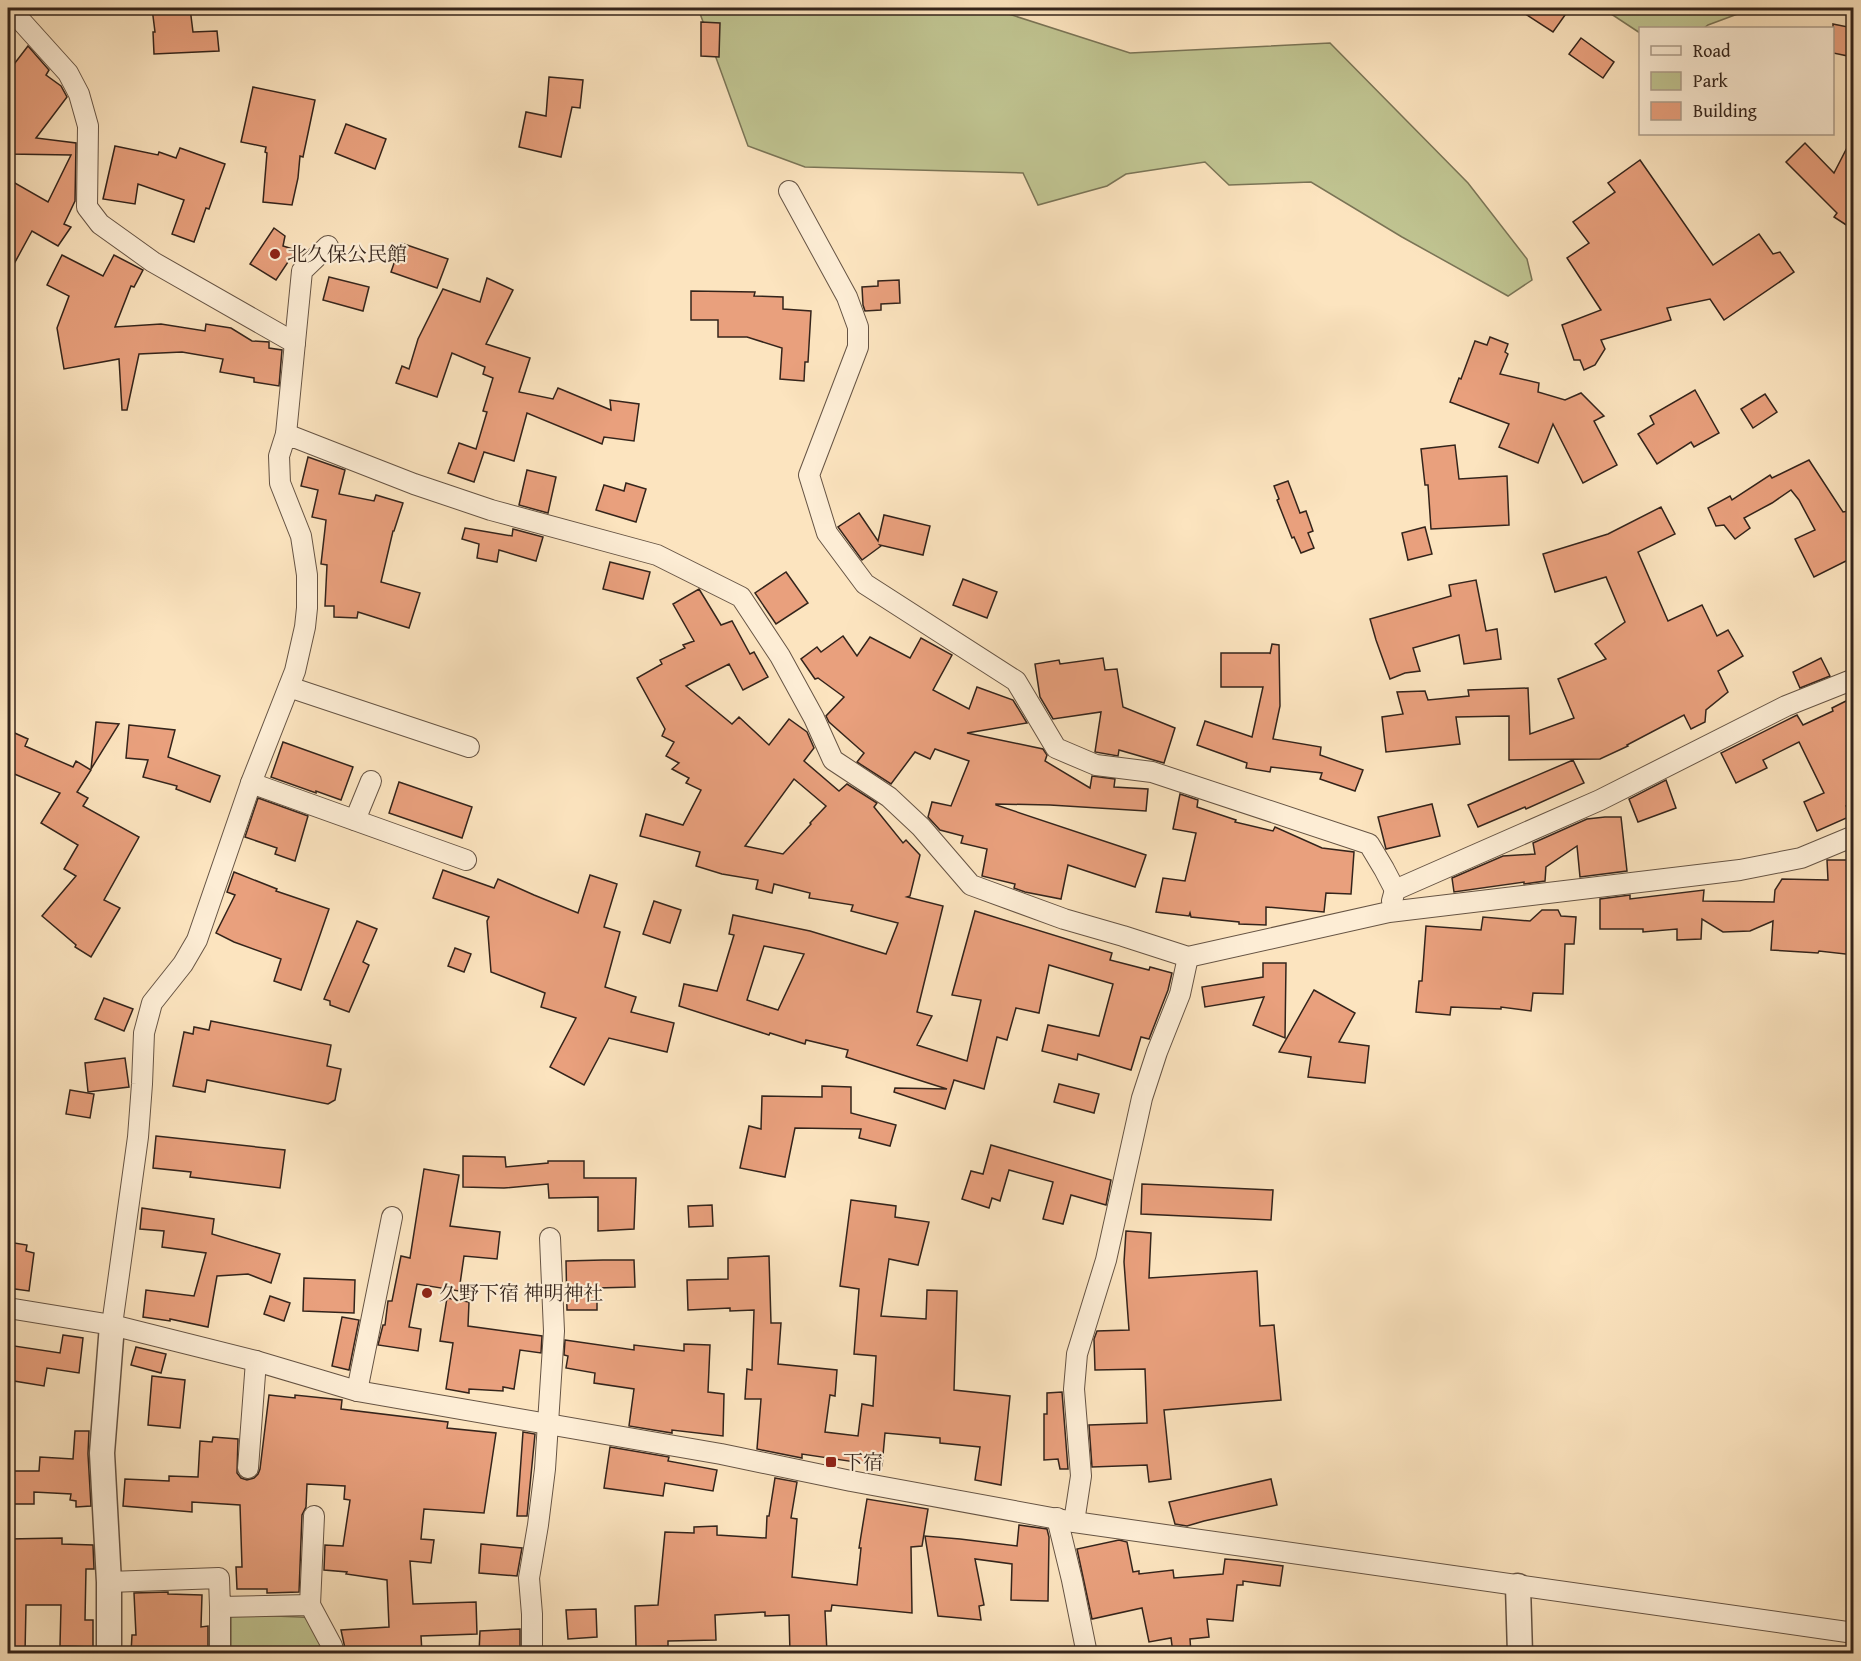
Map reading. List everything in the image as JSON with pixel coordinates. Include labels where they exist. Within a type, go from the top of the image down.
[{"type":"street","points":[[8,8],[68,73],[79,94],[88,126],[87,207],[100,224],[153,262],[295,343]]},
{"type":"street","points":[[789,191],[847,297],[858,327],[858,347],[809,475],[827,533],[865,584],[1016,681],[1056,748],[1096,765],[1152,772],[1369,844],[1395,890],[1389,912]]},
{"type":"street","points":[[109,1653],[109,1582],[102,1453],[111,1325],[138,1137],[144,1033],[152,1003],[183,964],[197,940],[251,783],[295,671],[307,608],[307,575],[301,537],[280,483],[279,456],[286,434],[302,270],[328,246]]},
{"type":"street","points":[[286,434],[414,484],[491,510],[657,555],[741,597],[780,656],[814,718],[833,760],[889,798],[921,827],[971,885],[1064,919],[1188,957],[1389,912],[1740,870],[1801,858],[1854,836]]},
{"type":"street","points":[[1395,890],[1600,800],[1786,706],[1854,679]]},
{"type":"street","points":[[289,687],[469,747]]},
{"type":"street","points":[[355,820],[371,781]]},
{"type":"street","points":[[251,783],[466,860]]},
{"type":"street","points":[[1087,1653],[1072,1580],[1066,1520],[1081,1476],[1074,1389],[1077,1354],[1106,1260],[1142,1098],[1180,994],[1188,957]]},
{"type":"street","points":[[357,1391],[392,1217]]},
{"type":"street","points":[[532,1653],[529,1578],[545,1469],[555,1331],[550,1238]]},
{"type":"street","points":[[8,1308],[111,1325],[256,1361],[357,1391],[721,1454],[851,1481],[1066,1520],[1854,1633]]},
{"type":"street","points":[[248,1468],[256,1361]]},
{"type":"street","points":[[314,1516],[310,1605],[334,1653]]},
{"type":"street","points":[[109,1582],[219,1578],[220,1653]]},
{"type":"street","points":[[1518,1586],[1520,1653]]},
{"type":"street","points":[[220,1607],[310,1605]]},
{"type":"green space","points":[[698,8],[990,8],[1130,53],[1330,43],[1468,183],[1527,259],[1532,280],[1508,296],[1402,237],[1311,182],[1229,185],[1205,162],[1126,174],[1107,186],[1038,205],[1023,173],[805,167],[748,146]]},
{"type":"green space","points":[[1602,8],[1852,8],[1852,10],[1751,9],[1705,27],[1639,27],[1639,32]]},
{"type":"green space","points":[[231,1614],[320,1618],[323,1653],[231,1654]]},
{"type":"building","points":[[152,8],[190,8],[193,32],[217,31],[219,51],[154,54],[153,32],[155,32]]},
{"type":"building","points":[[1516,8],[1570,8],[1553,32]]},
{"type":"building","points":[[701,22],[720,23],[719,57],[701,56]]},
{"type":"building","points":[[1833,24],[1853,28],[1848,56],[1834,53]]},
{"type":"building","points":[[1581,38],[1614,62],[1603,78],[1569,54]]},
{"type":"building","points":[[28,46],[49,70],[46,75],[61,86],[67,97],[36,138],[76,143],[75,201],[64,224],[71,227],[58,246],[32,231],[8,275],[8,179],[48,202],[71,155],[8,154],[8,86],[14,78],[8,72]]},
{"type":"building","points":[[549,77],[583,80],[580,108],[572,107],[561,157],[519,147],[526,112],[546,116]]},
{"type":"building","points":[[253,87],[315,100],[303,157],[300,156],[292,205],[263,202],[266,147],[241,142]]},
{"type":"building","points":[[346,124],[386,139],[375,169],[335,153]]},
{"type":"building","points":[[1854,134],[1854,230],[1834,217],[1837,213],[1786,162],[1805,143],[1834,173]]},
{"type":"building","points":[[115,146],[158,155],[159,152],[176,158],[180,148],[225,164],[194,242],[172,234],[184,200],[138,184],[135,204],[103,199]]},
{"type":"building","points":[[1640,160],[1713,265],[1759,234],[1773,254],[1780,252],[1794,272],[1724,320],[1710,299],[1667,308],[1671,320],[1601,340],[1605,349],[1595,365],[1584,370],[1580,360],[1574,360],[1562,325],[1601,310],[1567,258],[1589,243],[1573,222],[1615,192],[1608,183]]},
{"type":"building","name":"北久保公民館","points":[[274,228],[285,236],[283,246],[296,250],[276,280],[250,264]]},
{"type":"building","points":[[401,243],[448,259],[437,288],[391,272]]},
{"type":"building","points":[[62,255],[103,276],[114,255],[143,270],[134,287],[131,286],[115,327],[161,324],[205,331],[206,324],[231,328],[252,341],[269,342],[269,348],[282,350],[279,386],[254,382],[254,378],[220,372],[223,359],[182,352],[139,354],[127,410],[122,410],[119,359],[64,369],[57,328],[69,296],[47,285]]},
{"type":"building","points":[[329,277],[369,287],[363,311],[323,300]]},
{"type":"building","points":[[487,278],[513,290],[486,344],[530,358],[519,392],[553,399],[558,388],[611,410],[610,400],[639,404],[634,441],[604,437],[602,444],[527,413],[514,461],[484,452],[474,482],[448,473],[459,443],[476,449],[487,412],[483,411],[493,378],[483,374],[485,367],[452,353],[437,397],[396,383],[402,366],[409,369],[418,339],[443,289],[480,302]]},
{"type":"building","points":[[899,280],[900,303],[881,304],[881,310],[865,311],[862,287],[878,286],[878,281]]},
{"type":"building","points":[[691,291],[755,292],[754,296],[783,297],[783,309],[811,311],[808,362],[805,362],[804,381],[780,379],[782,348],[747,337],[718,337],[718,320],[691,320]]},
{"type":"building","points":[[1490,337],[1508,344],[1505,352],[1508,354],[1500,374],[1539,383],[1538,392],[1565,400],[1581,393],[1604,416],[1594,421],[1617,465],[1583,483],[1553,424],[1538,463],[1499,447],[1509,424],[1450,402],[1475,341],[1487,345]]},
{"type":"building","points":[[1695,390],[1719,433],[1694,447],[1691,442],[1657,464],[1638,434],[1654,424],[1650,416]]},
{"type":"building","points":[[1765,394],[1777,412],[1753,428],[1741,409]]},
{"type":"building","points":[[1455,445],[1459,479],[1507,476],[1509,525],[1431,529],[1428,485],[1425,485],[1421,449]]},
{"type":"building","points":[[308,457],[345,470],[339,494],[374,501],[376,495],[403,503],[393,531],[381,582],[420,593],[409,628],[358,612],[357,618],[334,617],[334,606],[325,606],[327,565],[321,564],[326,520],[312,517],[318,490],[301,486]]},
{"type":"building","points":[[1809,460],[1843,512],[1854,510],[1854,557],[1814,577],[1795,539],[1815,530],[1791,490],[1744,518],[1750,528],[1735,539],[1724,525],[1716,526],[1708,508],[1730,496],[1732,500],[1770,475],[1772,478]]},
{"type":"building","points":[[527,470],[556,477],[548,513],[519,505]]},
{"type":"building","points":[[1288,481],[1300,513],[1306,511],[1313,531],[1308,533],[1314,548],[1301,553],[1294,537],[1292,538],[1274,486]]},
{"type":"building","points":[[626,483],[646,489],[636,522],[596,510],[604,485],[624,491]]},
{"type":"building","points":[[1661,507],[1675,534],[1638,552],[1668,621],[1702,605],[1717,636],[1728,630],[1743,656],[1718,671],[1728,692],[1706,710],[1705,722],[1691,729],[1684,715],[1600,759],[1509,760],[1509,716],[1456,717],[1460,744],[1386,752],[1382,717],[1403,714],[1397,692],[1425,691],[1428,700],[1469,696],[1468,690],[1528,688],[1530,734],[1574,718],[1558,679],[1606,659],[1595,644],[1625,622],[1606,577],[1555,592],[1543,554],[1608,534]]},
{"type":"building","points":[[859,513],[878,541],[884,515],[930,526],[923,555],[880,545],[862,560],[838,527]]},
{"type":"building","points":[[1425,527],[1432,554],[1408,560],[1402,533]]},
{"type":"building","points":[[465,528],[512,536],[513,529],[543,537],[536,561],[499,550],[497,562],[477,558],[479,544],[462,539]]},
{"type":"building","points":[[610,562],[650,572],[643,599],[603,589]]},
{"type":"building","points":[[786,572],[808,603],[776,624],[755,593]]},
{"type":"building","points":[[963,579],[997,592],[987,618],[953,605]]},
{"type":"building","points":[[1476,580],[1486,631],[1497,629],[1501,659],[1464,664],[1459,635],[1413,648],[1420,671],[1405,673],[1390,679],[1370,619],[1451,596],[1449,585]]},
{"type":"building","points":[[699,589],[721,625],[732,621],[750,654],[754,652],[768,677],[743,690],[729,664],[686,686],[732,724],[739,717],[769,745],[789,719],[807,732],[814,748],[804,761],[839,791],[847,784],[877,803],[874,807],[903,843],[906,840],[920,855],[910,896],[907,897],[943,906],[917,1012],[932,1016],[917,1045],[967,1061],[981,1000],[952,995],[975,911],[1112,953],[1110,960],[1172,973],[1168,990],[1149,1039],[1141,1037],[1131,1070],[1078,1054],[1077,1060],[1042,1051],[1048,1025],[1099,1036],[1113,984],[1049,965],[1039,1013],[1016,1008],[1007,1040],[997,1037],[984,1089],[954,1080],[945,1109],[894,1092],[895,1088],[947,1089],[846,1057],[848,1050],[806,1040],[805,1044],[770,1033],[769,1035],[679,1006],[684,984],[717,991],[734,935],[729,934],[733,915],[810,931],[886,954],[898,923],[851,911],[853,905],[809,898],[810,893],[774,884],[772,893],[756,889],[758,880],[722,874],[696,866],[700,852],[640,836],[646,814],[683,825],[701,790],[686,783],[689,778],[672,769],[679,763],[666,756],[674,742],[662,736],[665,729],[637,678],[662,664],[660,660],[685,648],[683,645],[694,641],[673,604]],"holes":[[[794,779],[826,806],[783,854],[745,846]],[[764,946],[804,954],[778,1010],[747,1000]]]},
{"type":"building","points":[[843,636],[857,656],[870,637],[910,658],[921,638],[952,655],[933,690],[969,709],[977,687],[1013,700],[1027,723],[967,733],[1043,749],[1047,755],[1045,761],[1090,788],[1092,776],[1115,779],[1114,787],[1148,789],[1146,811],[996,804],[1146,855],[1135,887],[1068,865],[1061,899],[1025,892],[1014,888],[1015,884],[982,876],[987,849],[961,843],[963,836],[940,830],[928,817],[932,802],[951,806],[969,761],[935,749],[930,759],[915,752],[891,784],[857,762],[864,753],[829,722],[826,716],[844,697],[818,678],[815,679],[801,659],[817,647],[821,652]]},
{"type":"building","points":[[1272,644],[1279,645],[1280,706],[1273,739],[1321,747],[1320,755],[1363,770],[1355,791],[1320,779],[1322,773],[1271,767],[1270,772],[1246,768],[1247,763],[1197,745],[1205,721],[1252,737],[1263,687],[1221,687],[1221,653],[1270,654]]},
{"type":"building","points":[[1103,658],[1105,670],[1117,669],[1123,707],[1175,728],[1164,763],[1119,750],[1118,756],[1095,752],[1101,712],[1053,719],[1040,697],[1035,664],[1059,660],[1060,664]]},
{"type":"building","points":[[1821,658],[1830,676],[1800,688],[1793,672]]},
{"type":"building","points":[[1854,697],[1854,803],[1846,806],[1851,816],[1817,831],[1804,802],[1824,793],[1799,742],[1763,760],[1767,768],[1736,783],[1721,753],[1797,715],[1803,725],[1833,711],[1832,708]]},
{"type":"building","points":[[96,722],[119,724],[91,769]]},
{"type":"building","points":[[129,725],[175,730],[168,757],[220,776],[210,802],[176,789],[177,786],[143,777],[148,760],[126,758]]},
{"type":"building","points":[[8,730],[28,739],[25,746],[73,767],[76,761],[91,770],[77,792],[88,798],[83,806],[139,837],[104,900],[120,908],[91,957],[75,947],[76,945],[42,916],[76,876],[64,869],[78,845],[41,823],[60,793],[12,773],[8,781]]},
{"type":"building","points":[[283,742],[353,767],[341,800],[271,777]]},
{"type":"building","points":[[1573,760],[1584,783],[1478,827],[1468,805]]},
{"type":"building","points":[[1666,780],[1676,808],[1638,822],[1629,799]]},
{"type":"building","points":[[399,782],[472,807],[462,838],[389,813]]},
{"type":"building","points":[[1180,794],[1198,800],[1197,807],[1236,820],[1235,822],[1273,831],[1275,827],[1322,848],[1354,852],[1351,894],[1326,893],[1324,912],[1266,907],[1266,925],[1239,924],[1239,922],[1191,917],[1190,913],[1189,916],[1156,912],[1163,878],[1185,881],[1196,833],[1173,829]]},
{"type":"building","points":[[258,798],[308,816],[295,861],[275,854],[277,848],[245,837]]},
{"type":"building","points":[[1432,804],[1440,836],[1386,849],[1378,817]]},
{"type":"building","points":[[1621,817],[1627,871],[1580,877],[1577,846],[1546,867],[1545,881],[1454,892],[1452,878],[1503,856],[1535,854],[1533,843],[1587,819]]},
{"type":"building","points":[[1827,860],[1854,860],[1854,955],[1819,951],[1818,953],[1771,950],[1773,921],[1750,931],[1723,932],[1702,919],[1701,939],[1677,940],[1677,929],[1643,932],[1643,929],[1600,929],[1600,899],[1630,895],[1630,899],[1704,890],[1703,901],[1774,902],[1775,890],[1782,879],[1828,880]]},
{"type":"building","points":[[443,870],[494,888],[498,879],[578,913],[590,875],[617,884],[604,927],[620,932],[605,987],[636,997],[631,1012],[674,1023],[667,1052],[609,1038],[584,1085],[550,1067],[576,1018],[541,1007],[545,993],[491,972],[487,921],[489,917],[433,898]]},
{"type":"building","points":[[234,872],[277,889],[276,891],[329,909],[301,990],[274,981],[281,959],[216,933],[235,895],[227,892]]},
{"type":"building","points":[[654,901],[681,910],[670,943],[643,934]]},
{"type":"building","points":[[1542,910],[1558,910],[1561,916],[1576,917],[1574,944],[1565,944],[1563,994],[1533,993],[1531,1011],[1501,1007],[1501,1009],[1451,1007],[1450,1015],[1416,1012],[1419,981],[1422,981],[1426,926],[1481,930],[1483,917],[1530,921]]},
{"type":"building","points":[[357,921],[377,929],[363,962],[369,965],[349,1012],[330,1005],[330,1001],[324,999]]},
{"type":"building","points":[[455,948],[471,954],[464,972],[448,966]]},
{"type":"building","points":[[1263,963],[1286,963],[1285,1038],[1253,1025],[1264,997],[1205,1007],[1202,987],[1263,977]]},
{"type":"building","points":[[1314,990],[1355,1013],[1339,1042],[1369,1046],[1365,1083],[1308,1077],[1311,1057],[1279,1052]]},
{"type":"building","points":[[104,998],[133,1009],[124,1031],[95,1019]]},
{"type":"building","points":[[211,1021],[331,1045],[327,1066],[341,1069],[335,1100],[328,1104],[207,1080],[205,1092],[173,1086],[184,1032],[193,1034],[194,1027],[209,1030]]},
{"type":"building","points":[[125,1058],[129,1087],[88,1092],[85,1063]]},
{"type":"building","points":[[1059,1084],[1099,1094],[1094,1113],[1054,1102]]},
{"type":"building","points":[[822,1086],[851,1087],[851,1113],[896,1125],[890,1146],[859,1138],[861,1129],[795,1128],[785,1177],[740,1168],[749,1126],[761,1129],[762,1096],[822,1097]]},
{"type":"building","points":[[70,1090],[94,1094],[90,1118],[66,1114]]},
{"type":"building","points":[[156,1136],[285,1150],[280,1188],[190,1177],[191,1172],[153,1168]]},
{"type":"building","points":[[991,1145],[1111,1180],[1106,1205],[1071,1195],[1063,1224],[1043,1219],[1053,1182],[1009,1170],[1000,1201],[992,1198],[989,1208],[962,1199],[971,1171],[983,1174]]},
{"type":"building","points":[[463,1156],[505,1157],[506,1167],[548,1163],[548,1161],[584,1161],[584,1178],[636,1178],[634,1229],[598,1231],[598,1197],[549,1198],[548,1184],[504,1188],[463,1187]]},
{"type":"building","points":[[424,1169],[459,1175],[450,1226],[500,1232],[497,1259],[464,1256],[459,1291],[417,1284],[409,1327],[421,1329],[418,1351],[378,1345],[383,1325],[385,1325],[388,1301],[392,1301],[401,1256],[410,1258]]},
{"type":"building","points":[[1142,1184],[1273,1190],[1271,1220],[1141,1214]]},
{"type":"building","points":[[851,1200],[896,1206],[895,1217],[929,1222],[918,1265],[889,1259],[881,1316],[926,1319],[927,1290],[957,1291],[954,1390],[1010,1396],[1001,1485],[975,1480],[980,1447],[940,1443],[940,1438],[885,1433],[882,1466],[802,1454],[802,1458],[757,1449],[761,1399],[745,1399],[747,1369],[752,1370],[754,1310],[730,1311],[730,1308],[688,1310],[687,1280],[728,1279],[728,1258],[769,1256],[771,1323],[781,1323],[778,1364],[837,1370],[835,1396],[830,1395],[825,1432],[858,1436],[862,1404],[873,1406],[876,1356],[854,1354],[859,1289],[840,1286]]},
{"type":"building","points":[[712,1205],[713,1226],[689,1227],[688,1206]]},
{"type":"building","points":[[142,1208],[214,1219],[212,1234],[280,1254],[271,1283],[248,1274],[217,1276],[208,1327],[170,1319],[170,1321],[143,1317],[146,1290],[194,1296],[206,1253],[162,1247],[164,1231],[140,1229]]},
{"type":"building","points":[[1126,1231],[1151,1233],[1149,1278],[1257,1271],[1260,1326],[1274,1325],[1281,1400],[1164,1410],[1171,1479],[1149,1482],[1147,1465],[1092,1467],[1089,1425],[1147,1423],[1145,1369],[1095,1370],[1094,1339],[1097,1331],[1129,1330],[1124,1262]]},
{"type":"building","points":[[8,1242],[27,1245],[26,1251],[34,1253],[29,1291],[8,1288]]},
{"type":"building","points":[[634,1260],[635,1287],[597,1288],[597,1310],[567,1310],[566,1261]]},
{"type":"building","points":[[304,1278],[355,1280],[354,1313],[303,1311]]},
{"type":"building","points":[[270,1296],[290,1303],[284,1321],[264,1314]]},
{"type":"building","points":[[447,1298],[469,1302],[468,1326],[542,1336],[541,1353],[520,1350],[514,1389],[503,1387],[503,1391],[469,1389],[469,1393],[446,1389],[453,1343],[440,1341]]},
{"type":"building","points":[[342,1317],[359,1320],[349,1370],[332,1366]]},
{"type":"building","points":[[63,1335],[83,1338],[79,1373],[47,1368],[44,1386],[8,1380],[8,1345],[60,1353]]},
{"type":"building","points":[[565,1340],[634,1350],[634,1345],[684,1351],[684,1344],[710,1345],[708,1392],[724,1394],[723,1436],[672,1430],[672,1433],[629,1426],[634,1389],[594,1383],[595,1373],[566,1368],[568,1356],[564,1355]]},
{"type":"building","points":[[136,1347],[166,1354],[161,1373],[131,1365]]},
{"type":"building","points":[[152,1376],[185,1380],[180,1428],[148,1425]]},
{"type":"building","points":[[1062,1392],[1068,1469],[1060,1469],[1058,1459],[1044,1460],[1044,1414],[1047,1414],[1047,1393]]},
{"type":"building","points":[[269,1395],[342,1400],[341,1409],[448,1422],[447,1428],[496,1433],[484,1513],[424,1509],[421,1539],[434,1540],[431,1563],[410,1561],[413,1604],[476,1602],[477,1634],[421,1636],[422,1653],[346,1653],[341,1630],[389,1627],[387,1580],[324,1570],[325,1545],[343,1546],[350,1500],[344,1499],[345,1486],[307,1484],[306,1507],[302,1515],[299,1592],[267,1593],[267,1589],[237,1589],[236,1567],[242,1567],[240,1505],[192,1502],[192,1512],[123,1506],[125,1479],[169,1481],[169,1476],[198,1477],[200,1441],[212,1442],[213,1437],[238,1439],[237,1473],[241,1478],[247,1480],[254,1478],[260,1469]]},
{"type":"building","points":[[75,1431],[89,1431],[91,1506],[76,1507],[76,1501],[70,1500],[71,1494],[34,1492],[34,1504],[8,1504],[8,1471],[39,1471],[40,1457],[73,1459]]},
{"type":"building","points":[[523,1432],[535,1434],[527,1516],[517,1516]]},
{"type":"building","points":[[610,1447],[669,1457],[668,1461],[717,1470],[713,1491],[665,1483],[663,1496],[604,1488]]},
{"type":"building","points":[[775,1478],[797,1482],[791,1518],[797,1519],[792,1577],[857,1585],[861,1548],[859,1548],[867,1499],[928,1509],[922,1546],[911,1547],[912,1613],[832,1605],[831,1611],[825,1611],[827,1653],[790,1653],[789,1615],[765,1616],[765,1612],[715,1615],[716,1640],[668,1641],[668,1646],[636,1647],[635,1606],[658,1605],[665,1532],[694,1533],[694,1527],[717,1526],[717,1535],[766,1538],[767,1516],[769,1516]]},
{"type":"building","points":[[1271,1479],[1277,1505],[1187,1526],[1175,1524],[1169,1502]]},
{"type":"building","points":[[1019,1525],[1047,1529],[1049,1537],[1048,1601],[1011,1600],[1012,1564],[975,1559],[984,1605],[979,1606],[981,1620],[938,1616],[925,1536],[1017,1546]]},
{"type":"building","points":[[62,1538],[62,1544],[93,1545],[94,1569],[86,1569],[85,1620],[93,1620],[93,1647],[60,1646],[61,1605],[26,1605],[25,1653],[8,1653],[8,1539]]},
{"type":"building","points":[[1119,1540],[1127,1542],[1133,1572],[1139,1571],[1139,1574],[1173,1570],[1174,1578],[1223,1574],[1225,1559],[1238,1560],[1283,1566],[1280,1586],[1243,1581],[1243,1585],[1237,1585],[1233,1621],[1207,1619],[1209,1637],[1190,1639],[1191,1653],[1173,1653],[1171,1638],[1149,1642],[1142,1608],[1092,1619],[1077,1549]]},
{"type":"building","points":[[481,1544],[522,1548],[517,1576],[479,1573]]},
{"type":"building","points":[[168,1592],[168,1594],[202,1595],[201,1627],[208,1626],[208,1647],[170,1648],[170,1653],[131,1653],[132,1635],[136,1635],[134,1593]]},
{"type":"building","points":[[596,1609],[597,1637],[568,1639],[566,1610]]},
{"type":"building","points":[[520,1629],[520,1649],[503,1649],[503,1653],[479,1653],[480,1631]]},
{"type":"place","name":"北久保公民館","points":[[275,254]]},
{"type":"place","name":"久野下宿 神明神社","points":[[427,1293]]},
{"type":"place","name":"下宿","points":[[831,1462]]}]
